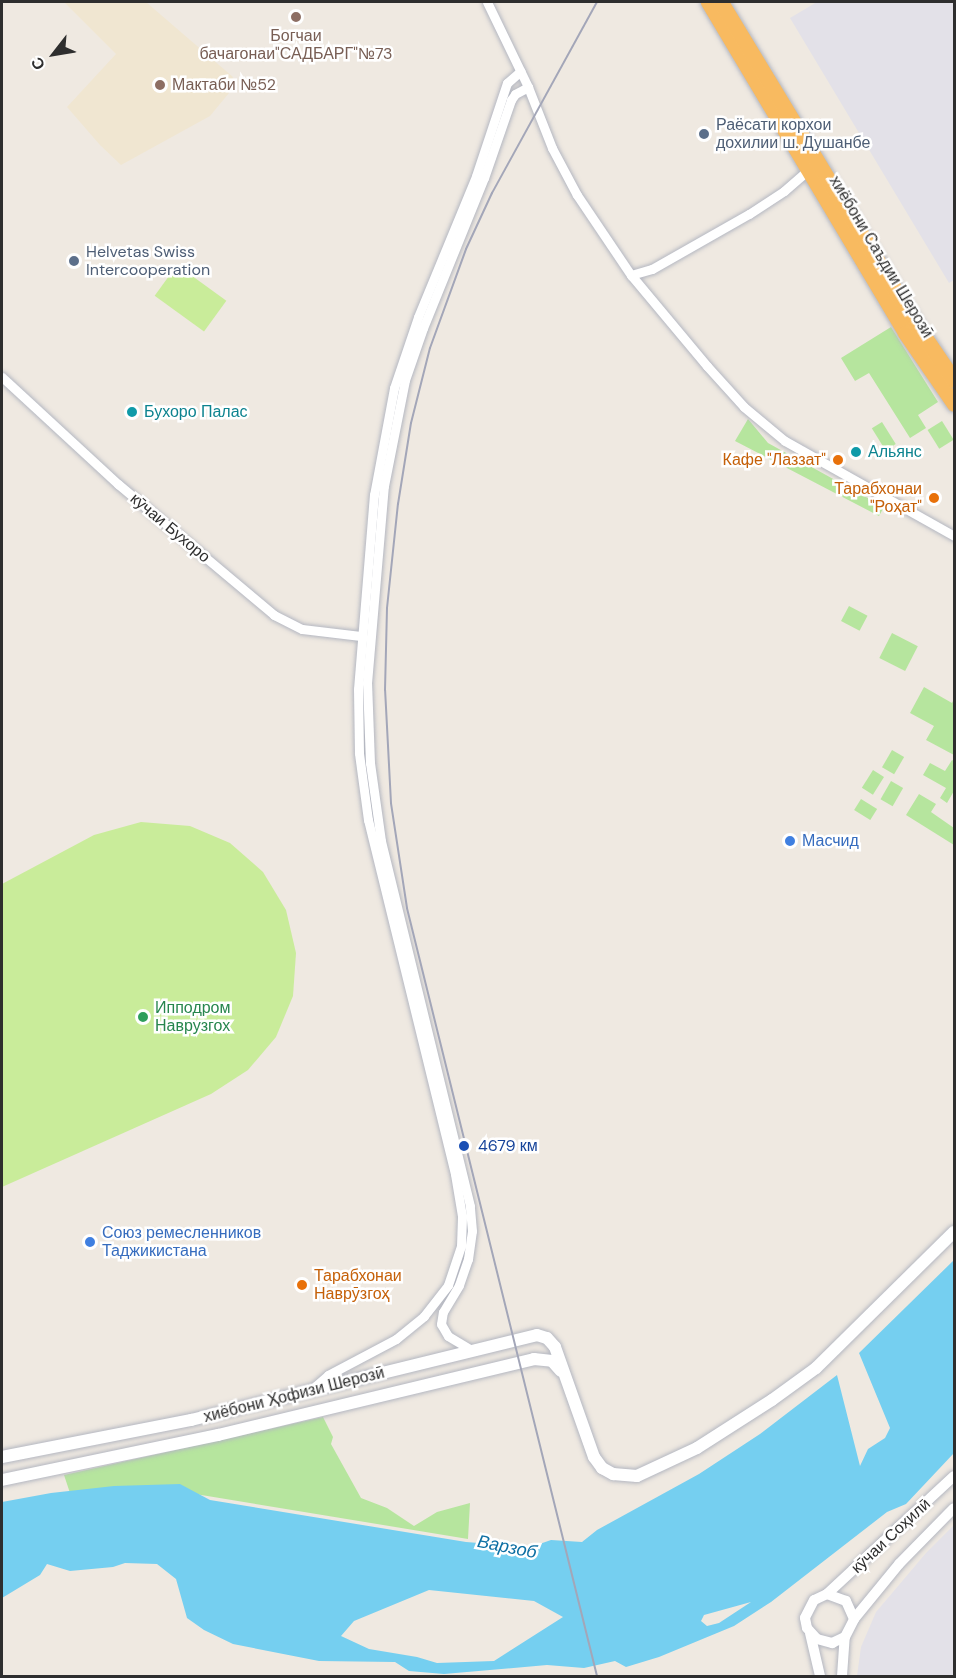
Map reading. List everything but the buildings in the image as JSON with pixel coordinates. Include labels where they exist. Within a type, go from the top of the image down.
[{"type":"highway","name":"хиёбони Саъдии Шерозӣ","points":[[708,2],[905,333],[952,404]]},
{"type":"highway","name":"хиёбони Саъдии Шерозӣ","points":[[721,2],[916,324],[954,380]]},
{"type":"main road","name":"хиёбони Ҳофизи Шерозӣ","points":[[2,1457],[179,1423],[540,1335],[552,1343],[594,1457],[602,1468],[622,1476],[645,1474],[697,1448],[735,1425],[816,1368],[954,1232]]},
{"type":"main road","name":"хиёбони Ҳофизи Шерозӣ","points":[[2,1480],[310,1414],[534,1359],[552,1361],[561,1372]]},
{"type":"main road","points":[[307,1392],[310,1414]]},
{"type":"street","points":[[487,2],[521,71],[555,155],[577,195],[631,274],[740,404],[785,441],[954,536]]},
{"type":"street","points":[[473,1351],[448,1336],[441,1324],[443,1312],[464,1273],[472,1231],[468,1190],[376,860],[364,796],[357,711],[361,636],[375,483],[397,376],[425,298],[476,176],[507,82],[521,71]]},
{"type":"street","points":[[413,989],[381,842],[368,743],[368,660],[381,504],[396,415],[413,353],[480,190],[511,100],[515,94],[528,87]]},
{"type":"street","points":[[631,274],[652,269],[748,214],[784,191],[808,170]]},
{"type":"street","name":"кӯчаи Бухоро","points":[[2,377],[124,489],[274,615],[302,629],[361,636]]},
{"type":"street","points":[[307,1392],[328,1375],[409,1330],[436,1303],[452,1280],[461,1245],[462,1216],[444,1110]]},
{"type":"street","name":"кӯчаи Соҳилӣ","points":[[820,1677],[805,1618],[808,1608],[814,1600],[827,1594],[954,1476]]},
{"type":"street","name":"кӯчаи Соҳилӣ","points":[[842,1677],[845,1637],[854,1619],[899,1564],[954,1508]]},
{"type":"street","points":[[827,1594],[846,1601],[854,1619]]},
{"type":"street","points":[[810,1632],[826,1642],[845,1637]]},
{"type":"shaded area","name":"Мактаби №52","points":[[64,2],[146,2],[233,77],[229,93],[210,116],[121,165],[67,107],[116,54]]},
{"type":"shaded area","points":[[817,2],[954,2],[954,280],[949,283],[790,18]]},
{"type":"shaded area","points":[[954,1525],[954,1676],[857,1676],[861,1647],[876,1612],[926,1553]]},
{"type":"green space","points":[[177,265],[226,301],[204,332],[155,296]]},
{"type":"green space","points":[[891,327],[938,402],[918,415],[926,428],[910,438],[869,373],[855,381],[841,358]]},
{"type":"green space","points":[[748,419],[768,443],[884,507],[879,516],[735,441]]},
{"type":"green space","points":[[942,421],[954,440],[939,449],[928,430]]},
{"type":"green space","points":[[882,422],[896,444],[886,450],[872,428]]},
{"type":"green space","points":[[849,606],[868,616],[860,631],[841,621]]},
{"type":"green space","points":[[892,633],[918,646],[905,671],[879,658]]},
{"type":"green space","points":[[924,687],[952,703],[954,699],[954,755],[926,740],[934,726],[910,713]]},
{"type":"green space","points":[[892,750],[904,757],[894,774],[882,767]]},
{"type":"green space","points":[[952,760],[954,761],[954,791],[947,803],[940,798],[946,788],[923,775],[930,763],[945,771]]},
{"type":"green space","points":[[873,770],[884,777],[873,795],[862,788]]},
{"type":"green space","points":[[891,781],[903,788],[893,806],[880,799]]},
{"type":"green space","points":[[919,794],[936,804],[931,812],[954,828],[954,845],[906,815]]},
{"type":"green space","points":[[861,799],[877,809],[870,820],[854,810]]},
{"type":"green space","name":"Ипподром Наврузгох","points":[[141,822],[190,826],[230,843],[263,872],[286,910],[296,953],[293,996],[276,1037],[248,1070],[211,1094],[2,1187],[2,884],[94,835]]},
{"type":"green space","points":[[323,1417],[333,1437],[331,1444],[361,1498],[387,1508],[414,1526],[437,1512],[470,1503],[468,1539],[171,1490],[71,1496],[64,1475]]},
{"type":"water","name":"Варзоб","points":[[954,1260],[954,1453],[906,1504],[887,1512],[771,1602],[734,1626],[659,1657],[626,1667],[615,1661],[584,1668],[547,1665],[444,1674],[409,1671],[395,1662],[319,1661],[233,1644],[204,1630],[187,1618],[176,1579],[157,1564],[125,1563],[113,1567],[70,1571],[47,1564],[40,1575],[2,1598],[2,1502],[51,1493],[114,1486],[180,1484],[210,1500],[466,1542],[531,1547],[551,1540],[582,1542],[597,1530],[699,1474],[760,1434],[837,1375],[860,1466],[868,1449],[885,1438],[890,1428],[859,1353]],"holes":[[[429,1590],[534,1601],[563,1617],[494,1661],[437,1663],[417,1657],[369,1649],[341,1636],[354,1621]],[[751,1602],[719,1623],[707,1626],[701,1621],[704,1615]]]},
{"type":"railway","points":[[597,2],[492,193],[466,249],[430,348],[411,423],[398,504],[387,608],[385,690],[391,803],[407,908],[597,1676]]},
{"type":"place","name":"Богчаи бачагонаи\"САДБАРГ\"№73","points":[[296,17]]},
{"type":"place","name":"Мактаби №52","points":[[160,85]]},
{"type":"place","name":"Раёсати корхои дохилии ш. Душанбе","points":[[704,134]]},
{"type":"place","name":"Helvetas Swiss Intercooperation","points":[[74,261]]},
{"type":"place","name":"Бухоро Палас","points":[[132,412]]},
{"type":"place","name":"Альянс","points":[[856,452]]},
{"type":"place","name":"Кафе \"Лаззат\"","points":[[838,460]]},
{"type":"place","name":"Тарабхонаи \"Роҳат\"","points":[[934,498]]},
{"type":"place","name":"Масчид","points":[[790,841]]},
{"type":"place","name":"Ипподром Наврузгох","points":[[143,1017]]},
{"type":"place","name":"4679 км","points":[[464,1146]]},
{"type":"place","name":"Союз ремесленников Таджикистана","points":[[90,1242]]},
{"type":"place","name":"Тарабхонаи Наврӯзгоҳ","points":[[302,1285]]}]
